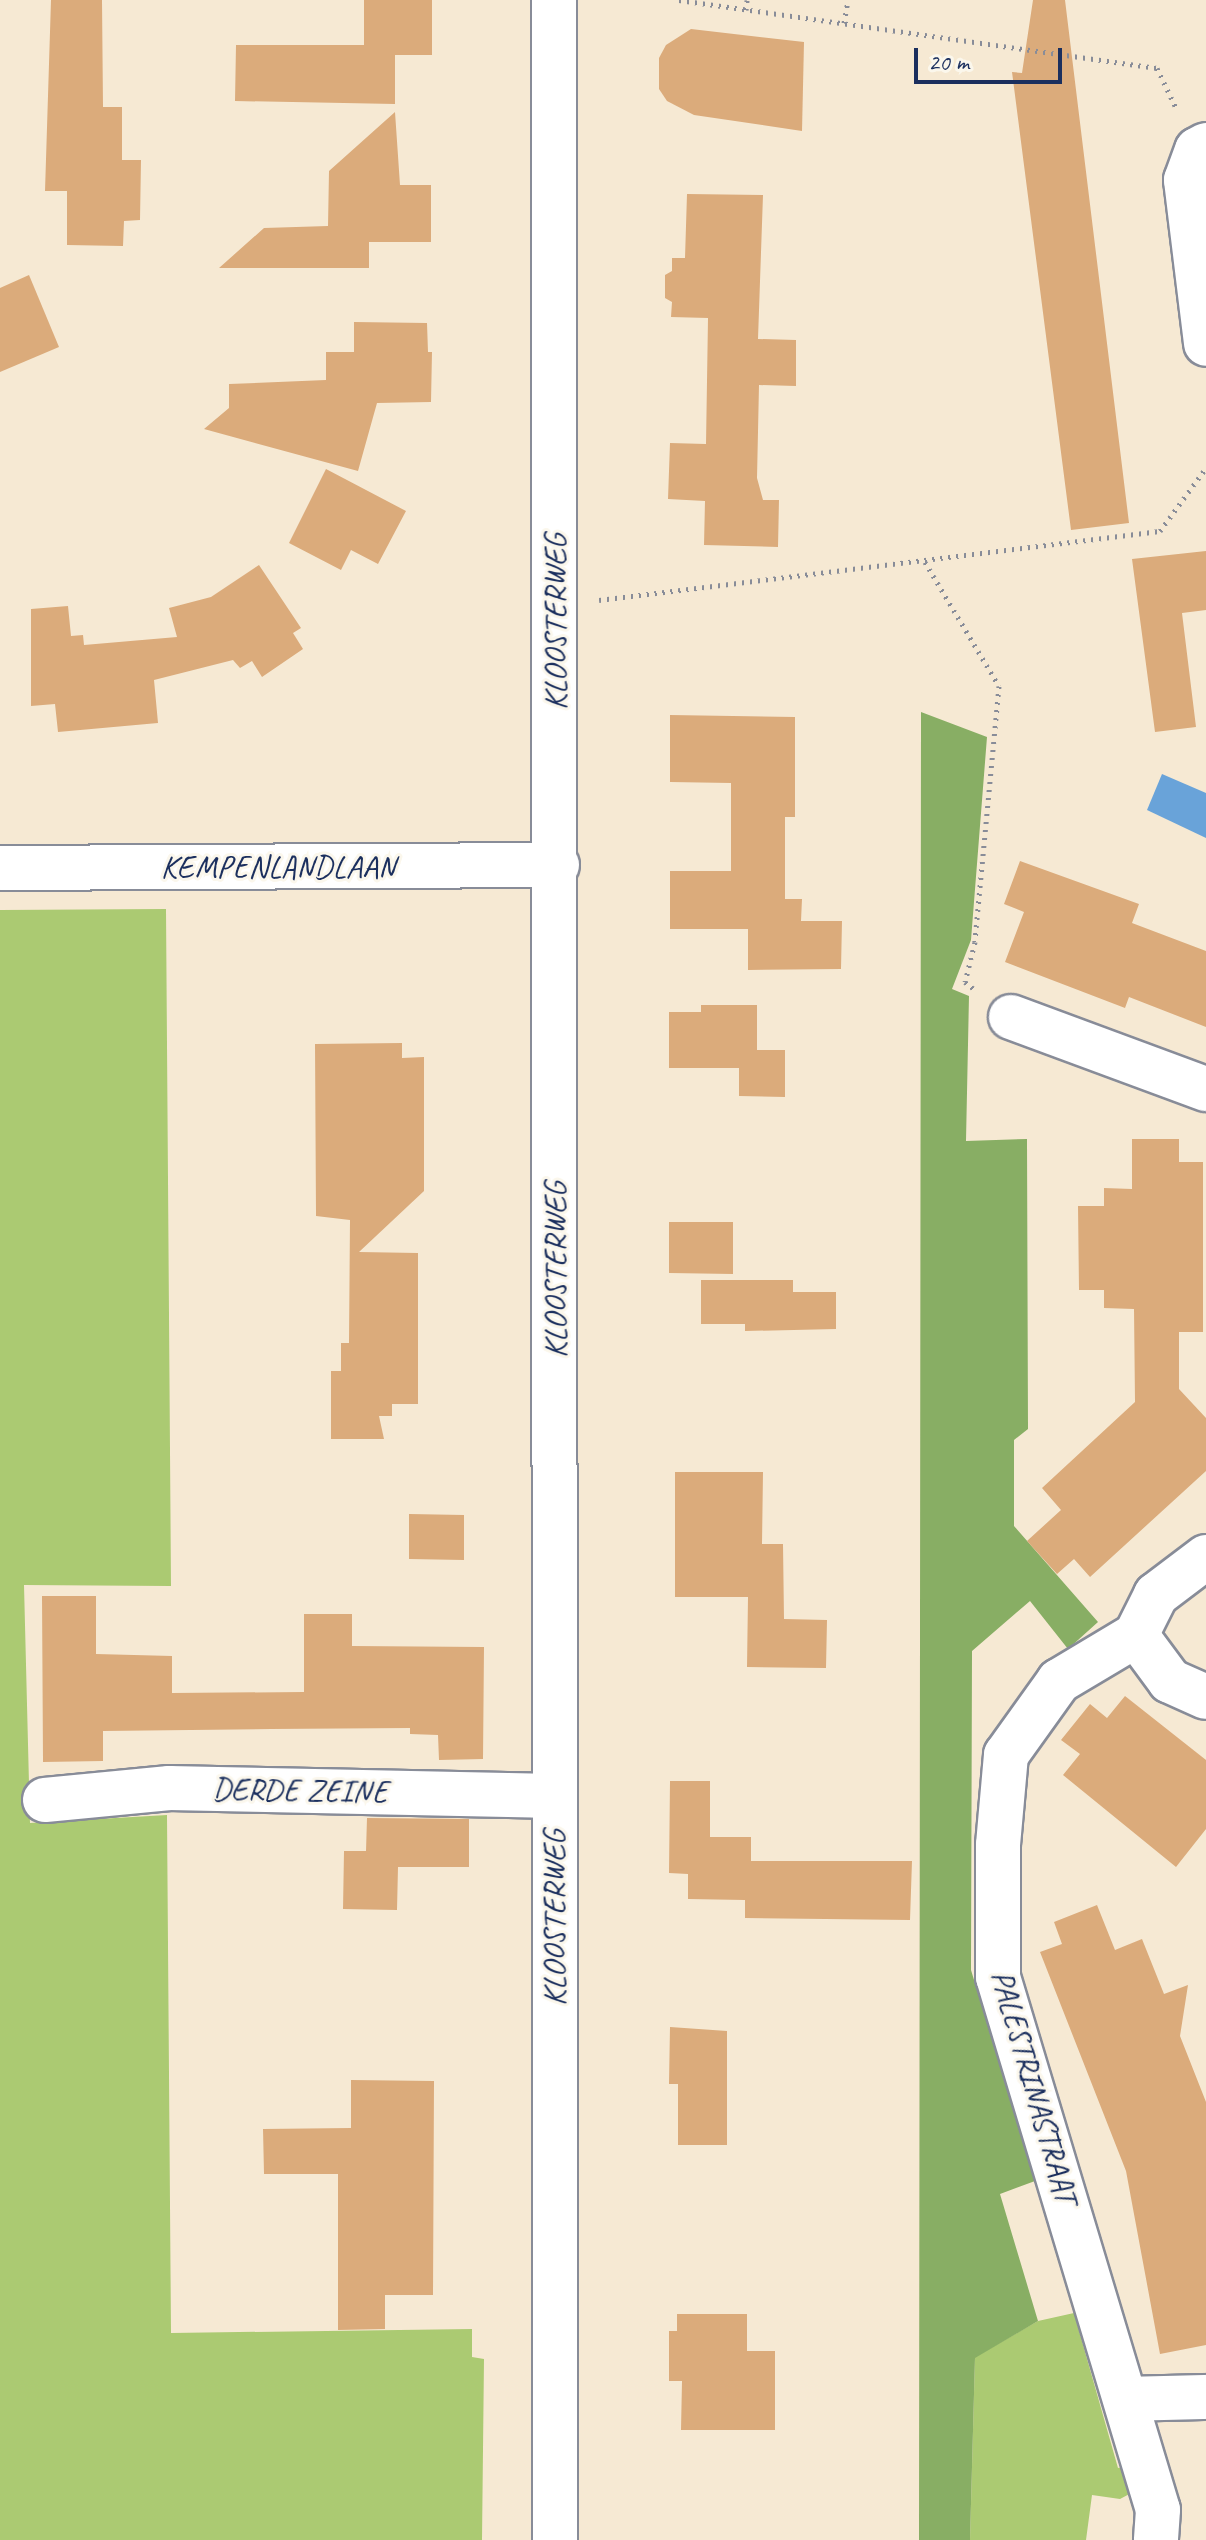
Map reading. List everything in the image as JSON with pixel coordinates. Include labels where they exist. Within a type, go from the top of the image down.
[{"type":"street","name":"KLOOSTERWEG","points":[[554,0],[557,605],[555,2540]]},
{"type":"street","points":[[1202,147],[1186,180],[1206,344]]},
{"type":"street","name":"KEMPENLANDLAAN","points":[[0,868],[557,865]]},
{"type":"street","points":[[1011,1017],[1206,1089]]},
{"type":"street","points":[[1206,1557],[1156,1595],[1136,1635],[1170,1681],[1206,1697]]},
{"type":"street","name":"PALESTRINASTRAAT","points":[[1136,1635],[1059,1681],[1006,1755],[998,1845],[998,1977],[1158,2510],[1156,2540]]},
{"type":"street","name":"DERDE ZEINE","points":[[45,1800],[169,1788],[555,1796]]},
{"type":"street","points":[[1126,2399],[1206,2397]]},
{"type":"path","points":[[679,0],[1157,68],[1202,147]]},
{"type":"path","points":[[746,10],[747,0]]},
{"type":"path","points":[[844,23],[848,0]]},
{"type":"path","points":[[557,605],[1160,531],[1206,468]]},
{"type":"path","points":[[925,562],[999,686],[975,942],[965,982],[1011,1017]]},
{"type":"green space","points":[[921,712],[987,737],[971,940],[952,989],[969,996],[966,1141],[1027,1139],[1028,1429],[1014,1440],[1014,1526],[1098,1622],[1068,1649],[1030,1601],[972,1651],[971,1970],[1035,2181],[1000,2194],[1038,2321],[975,2358],[970,2540],[919,2540]]},
{"type":"green space","points":[[166,909],[171,1586],[24,1585],[30,1823],[167,1815],[171,2333],[472,2329],[472,2357],[484,2359],[482,2540],[0,2540],[0,910]]},
{"type":"green space","points":[[1074,2313],[1118,2468],[1129,2466],[1137,2490],[1120,2499],[1092,2495],[1086,2540],[970,2540],[975,2357],[1038,2321]]},
{"type":"water","points":[[1162,774],[1206,793],[1206,838],[1147,810]]},
{"type":"building","points":[[51,0],[102,0],[103,107],[122,107],[122,160],[141,160],[140,220],[124,221],[123,246],[67,245],[67,191],[45,191]]},
{"type":"building","points":[[364,0],[432,0],[432,55],[395,55],[395,104],[235,101],[236,45],[364,45]]},
{"type":"building","points":[[1033,0],[1065,0],[1129,523],[1071,530],[1012,72],[1022,73]]},
{"type":"building","points":[[691,29],[804,42],[802,131],[694,115],[667,101],[659,89],[659,58],[666,45]]},
{"type":"building","points":[[395,112],[400,185],[431,185],[431,242],[369,242],[369,268],[219,268],[264,228],[328,226],[329,171]]},
{"type":"building","points":[[687,194],[763,195],[758,339],[796,340],[796,386],[759,385],[757,478],[763,500],[779,500],[778,547],[704,545],[705,501],[668,499],[670,443],[706,444],[708,318],[671,317],[672,302],[665,298],[665,275],[672,271],[672,258],[685,258]]},
{"type":"building","points":[[29,275],[59,347],[0,372],[0,288]]},
{"type":"building","points":[[354,322],[427,323],[428,352],[432,352],[431,402],[377,403],[358,471],[204,429],[229,408],[229,384],[326,380],[326,352],[354,352]]},
{"type":"building","points":[[326,469],[406,511],[378,564],[351,550],[341,570],[289,543]]},
{"type":"building","points":[[1206,551],[1206,610],[1182,613],[1196,727],[1155,732],[1132,559]]},
{"type":"building","points":[[259,565],[301,628],[293,633],[303,649],[262,677],[252,661],[240,668],[233,660],[154,680],[158,723],[58,732],[55,704],[31,706],[31,609],[68,606],[71,636],[83,635],[84,645],[177,637],[169,608],[211,597]]},
{"type":"building","points":[[670,715],[795,717],[795,817],[785,817],[785,899],[802,899],[801,921],[842,921],[841,969],[748,970],[748,929],[670,929],[670,871],[731,871],[731,783],[670,782]]},
{"type":"building","points":[[1020,861],[1139,904],[1132,923],[1206,951],[1206,1027],[1129,997],[1125,1008],[1005,962],[1024,912],[1004,904]]},
{"type":"building","points":[[701,1005],[757,1005],[757,1050],[785,1050],[785,1097],[739,1096],[739,1068],[669,1068],[669,1012],[701,1012]]},
{"type":"building","points":[[402,1043],[402,1058],[424,1057],[424,1191],[359,1252],[418,1253],[418,1404],[392,1404],[392,1416],[379,1416],[384,1439],[331,1439],[331,1371],[341,1371],[341,1343],[349,1343],[350,1220],[316,1216],[315,1044]]},
{"type":"building","points":[[1132,1139],[1179,1139],[1179,1162],[1203,1162],[1203,1332],[1179,1332],[1179,1389],[1206,1418],[1206,1471],[1090,1577],[1074,1559],[1057,1574],[1027,1541],[1061,1510],[1042,1488],[1135,1402],[1134,1309],[1104,1308],[1104,1290],[1079,1290],[1078,1206],[1104,1206],[1104,1188],[1132,1189]]},
{"type":"building","points":[[669,1222],[733,1222],[733,1274],[669,1273]]},
{"type":"building","points":[[701,1280],[793,1280],[793,1292],[836,1292],[836,1329],[745,1331],[745,1324],[701,1324]]},
{"type":"building","points":[[675,1472],[763,1472],[762,1544],[783,1544],[784,1619],[827,1620],[826,1668],[747,1667],[748,1597],[675,1597]]},
{"type":"building","points":[[409,1514],[464,1515],[464,1560],[409,1559]]},
{"type":"building","points":[[42,1596],[96,1596],[96,1654],[172,1656],[172,1693],[304,1692],[304,1614],[352,1614],[352,1646],[484,1647],[483,1759],[439,1760],[438,1735],[410,1734],[410,1728],[103,1731],[103,1761],[43,1762]]},
{"type":"building","points":[[1125,1696],[1206,1760],[1206,1829],[1176,1867],[1063,1775],[1080,1754],[1061,1740],[1090,1704],[1107,1718]]},
{"type":"building","points":[[670,1781],[710,1781],[710,1837],[751,1837],[751,1861],[912,1861],[910,1920],[745,1918],[745,1900],[688,1899],[688,1874],[669,1873]]},
{"type":"building","points":[[367,1818],[469,1819],[469,1867],[398,1867],[397,1910],[343,1909],[344,1851],[366,1851]]},
{"type":"building","points":[[1097,1905],[1115,1950],[1142,1939],[1164,1994],[1188,1985],[1180,2036],[1206,2102],[1206,2345],[1160,2354],[1126,2171],[1040,1952],[1062,1944],[1054,1922]]},
{"type":"building","points":[[670,2027],[727,2031],[727,2145],[678,2145],[678,2084],[669,2084]]},
{"type":"building","points":[[351,2080],[434,2081],[433,2295],[385,2295],[385,2329],[338,2330],[338,2174],[264,2174],[263,2129],[351,2128]]},
{"type":"building","points":[[677,2314],[747,2314],[747,2351],[775,2351],[775,2430],[681,2430],[682,2381],[669,2381],[669,2331],[677,2331]]}]
